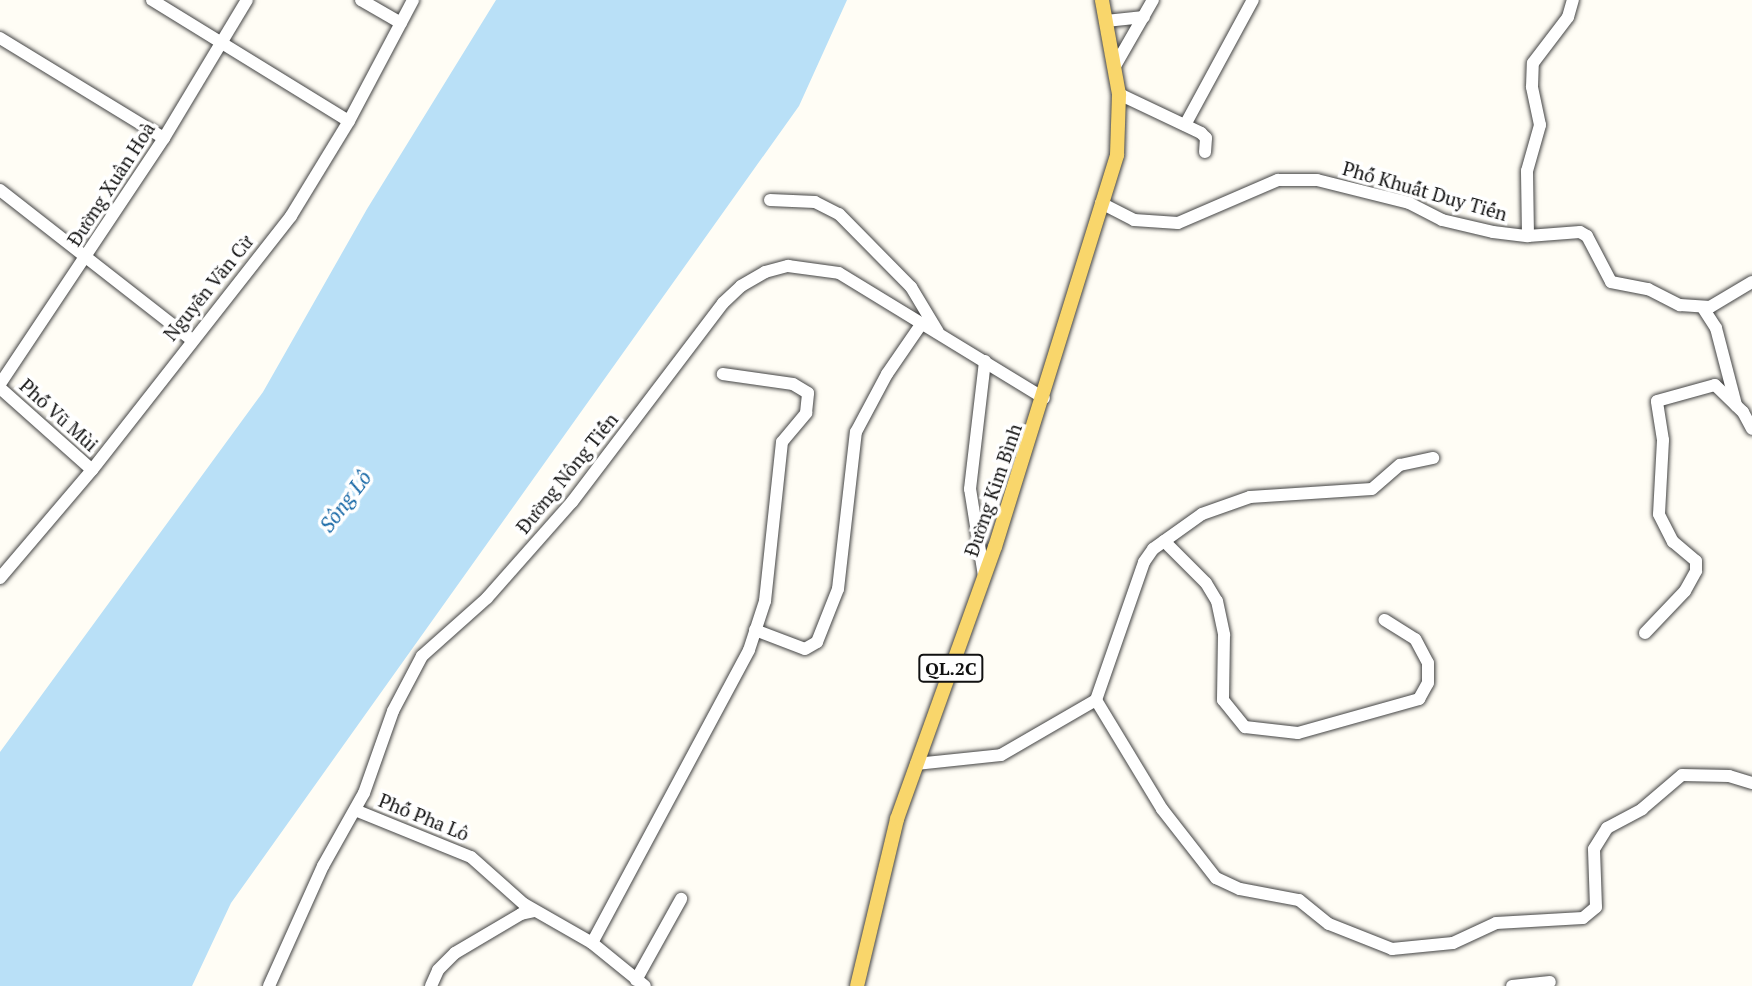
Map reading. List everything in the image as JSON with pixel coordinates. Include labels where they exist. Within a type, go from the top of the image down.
[{"type":"main road","name":"Đường Kim Bình","points":[[857,986],[894,832],[995,547],[1059,354],[1117,155],[1119,94],[1102,0]]},
{"type":"street","points":[[152,0],[349,121]]},
{"type":"street","name":"Đường Xuân Hoà","points":[[0,386],[164,138],[247,0]]},
{"type":"street","points":[[361,0],[401,23]]},
{"type":"street","name":"Nguyễn Văn Cừ","points":[[0,578],[92,470],[191,339],[291,216],[349,121],[412,0]]},
{"type":"street","points":[[1115,66],[1153,0]]},
{"type":"street","points":[[1185,125],[1253,0]]},
{"type":"street","points":[[1528,236],[1527,171],[1540,125],[1532,86],[1533,63],[1568,17],[1573,0]]},
{"type":"street","points":[[1106,21],[1144,17]]},
{"type":"street","points":[[0,38],[164,138]]},
{"type":"street","points":[[1119,94],[1185,125],[1206,138],[1205,152]]},
{"type":"street","name":"Phố Khuất Duy Tiến","points":[[1101,203],[1134,220],[1178,223],[1278,180],[1317,180],[1409,203],[1442,220],[1528,236],[1580,232],[1587,236],[1611,282],[1703,308]]},
{"type":"street","points":[[0,190],[88,255],[191,339]]},
{"type":"street","points":[[770,200],[815,202],[839,214],[911,287],[939,333]]},
{"type":"street","name":"Đường Nông Tiến","points":[[269,986],[323,866],[355,810],[393,711],[422,656],[487,598],[572,502],[723,303],[741,286],[765,272],[788,266],[814,267],[860,284],[1044,398]]},
{"type":"street","points":[[1736,406],[1716,328],[1703,308],[1735,295],[1752,282]]},
{"type":"street","points":[[755,630],[805,649],[817,642],[838,589],[856,432],[887,374],[922,323]]},
{"type":"street","points":[[984,576],[970,489],[985,361]]},
{"type":"street","points":[[592,943],[675,792],[755,630],[765,601],[782,442],[806,413],[808,393],[793,384],[723,374]]},
{"type":"street","points":[[1645,633],[1685,591],[1696,571],[1696,561],[1673,542],[1659,514],[1663,440],[1657,401],[1712,385],[1736,406],[1752,429]]},
{"type":"street","name":"Phố Vũ Mùi","points":[[0,386],[92,470]]},
{"type":"street","points":[[916,764],[1001,755],[1096,700],[1144,562],[1164,541],[1202,514],[1239,499],[1372,489],[1400,465],[1433,458]]},
{"type":"street","points":[[1164,541],[1206,583],[1217,601],[1224,635],[1223,700],[1245,727],[1298,733],[1419,699],[1428,683],[1427,663],[1415,639],[1385,620]]},
{"type":"street","points":[[978,549],[995,547]]},
{"type":"street","points":[[1096,700],[1162,809],[1216,877],[1240,889],[1299,900],[1329,924],[1392,949],[1453,943],[1496,923],[1583,918],[1596,907],[1594,849],[1607,828],[1642,809],[1682,775],[1717,775],[1752,783]]},
{"type":"street","name":"Phố Pha Lô","points":[[355,810],[471,857],[534,911],[550,916],[592,943],[640,983]]},
{"type":"street","points":[[640,983],[681,898]]},
{"type":"street","points":[[431,986],[438,970],[455,953],[521,914],[534,911]]},
{"type":"street","points":[[1513,986],[1550,982]]},
{"type":"water","name":"Sông Lô","points":[[496,0],[847,0],[799,106],[231,903],[192,986],[0,986],[0,752],[263,392],[367,209]]}]
